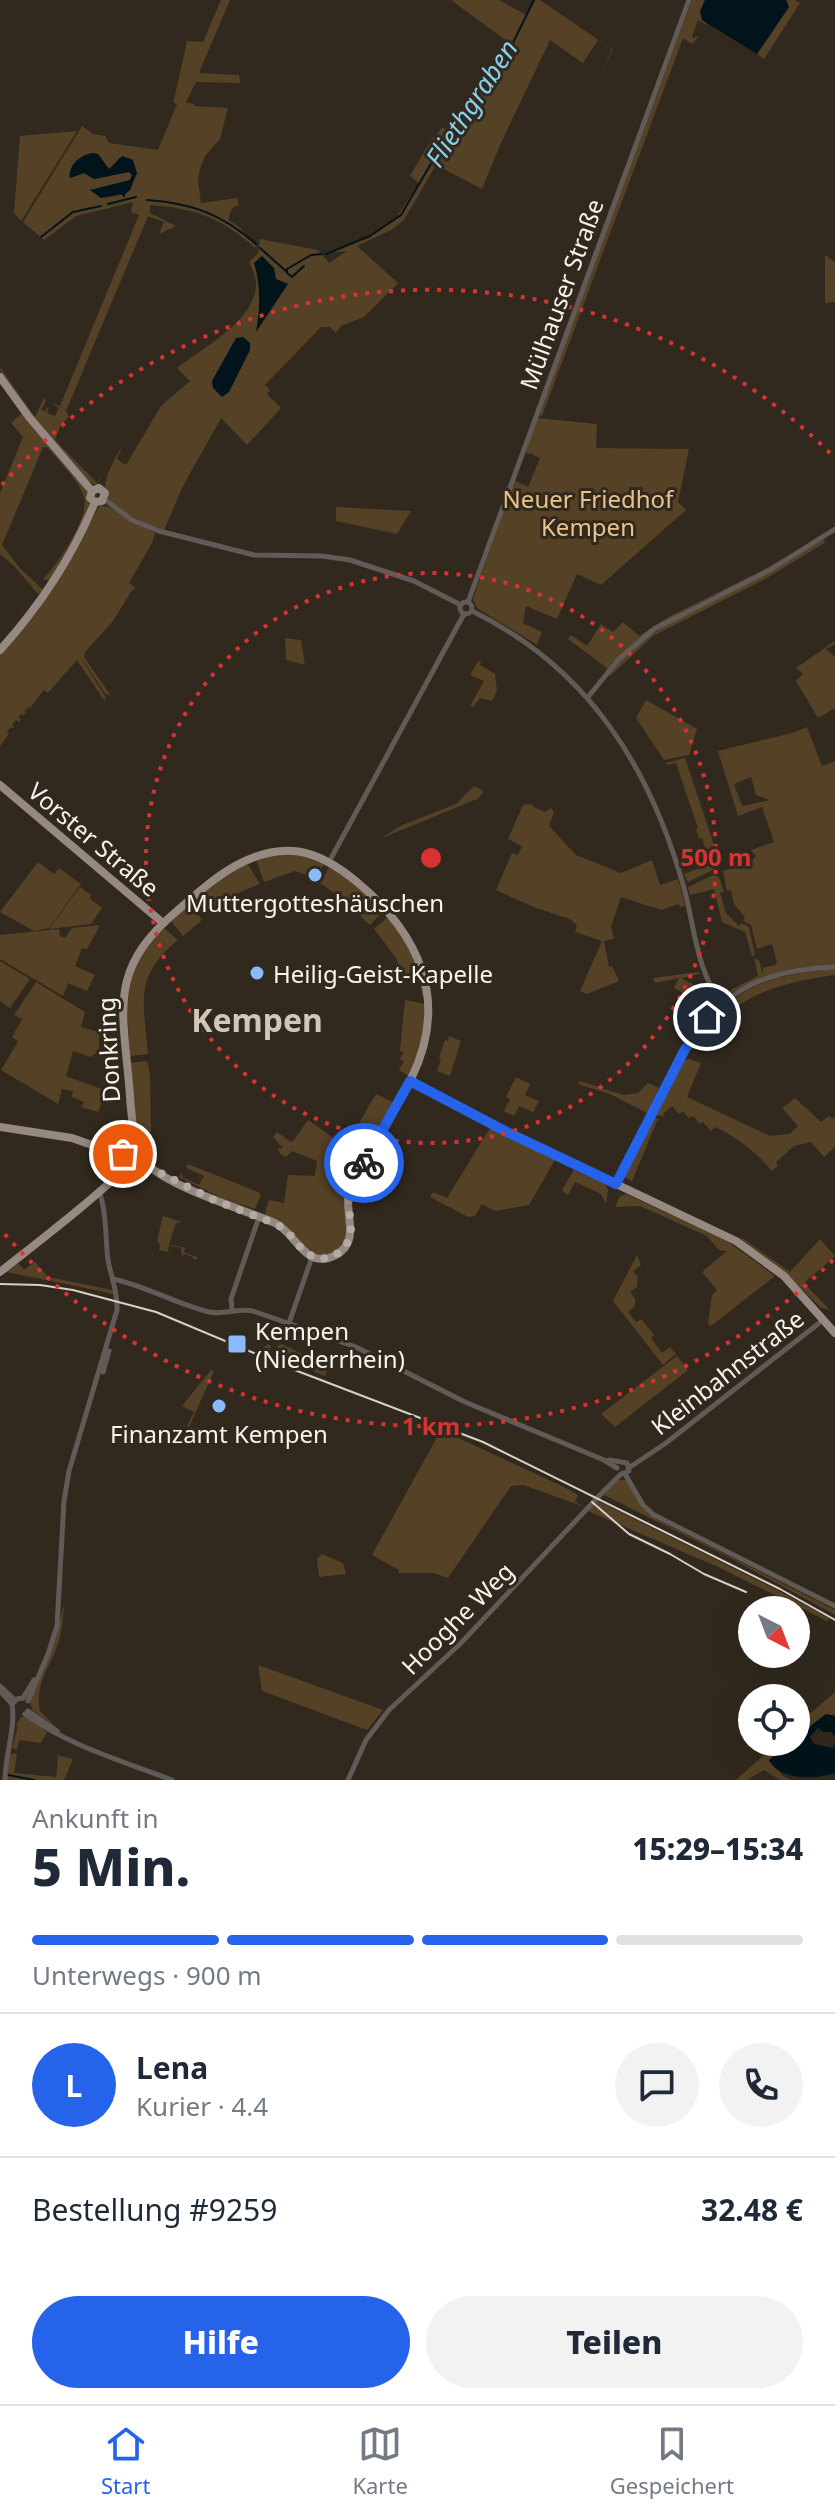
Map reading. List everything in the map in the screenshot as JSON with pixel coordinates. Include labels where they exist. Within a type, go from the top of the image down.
[{"type":"main road","points":[[0,377],[29,417],[92,491],[90,498],[99,501],[49,588],[0,650]]},
{"type":"main road","name":"Vorster Straße","points":[[0,785],[163,923]]},
{"type":"main road","name":"Donkring","points":[[130,1157],[133,1137],[124,990],[136,955],[163,923],[233,867],[269,852],[301,851],[329,862],[366,890],[413,944],[422,965],[427,992],[427,1020],[422,1047],[410,1081],[349,1189],[347,1205],[351,1230],[348,1242],[342,1251],[332,1257],[312,1257]]},
{"type":"main road","points":[[410,1081],[509,1133],[709,1227],[758,1255],[799,1289],[835,1333]]},
{"type":"main road","points":[[0,1127],[72,1138],[130,1157],[214,1200],[285,1229],[312,1257]]},
{"type":"main road","name":"Donkring","points":[[133,1137],[147,1165]]},
{"type":"main road","points":[[0,1272],[124,1170],[130,1157]]},
{"type":"street","name":"Mülhauser Straße","points":[[468,602],[689,0]]},
{"type":"street","points":[[99,501],[159,531],[254,555],[322,556],[350,560],[414,581],[461,605],[464,614]]},
{"type":"street","points":[[588,697],[619,659],[654,629],[770,570],[835,529]]},
{"type":"street","points":[[461,605],[468,602],[472,611]]},
{"type":"street","points":[[329,862],[464,614],[472,611],[538,650],[588,697],[611,726],[631,758],[666,830],[686,896],[700,962],[709,986],[722,1004]]},
{"type":"street","points":[[616,1184],[700,1025],[722,1004],[747,987],[773,976],[804,969],[835,967]]},
{"type":"street","points":[[5,1780],[8,1747],[54,1639],[69,1471],[117,1310],[115,1280],[99,1191]]},
{"type":"street","points":[[232,1310],[231,1299],[259,1217]]},
{"type":"street","points":[[289,1323],[312,1257]]},
{"type":"street","points":[[115,1280],[136,1284],[207,1311],[249,1310],[356,1347],[465,1402],[623,1469],[648,1510],[661,1519],[835,1606]]},
{"type":"street","name":"Kleinbahnstraße","points":[[623,1469],[651,1452],[824,1319]]},
{"type":"street","name":"Hooghe Weg","points":[[348,1780],[366,1740],[389,1710],[461,1643],[623,1469]]},
{"type":"street","points":[[0,1688],[22,1713],[67,1739],[172,1780]]},
{"type":"street","points":[[14,1702],[26,1700]]},
{"type":"green space","points":[[221,0],[230,0],[199,73],[239,75],[240,83],[196,82],[186,102],[194,106],[228,108],[220,139],[205,156],[200,169],[201,203],[237,198],[239,205],[232,208],[228,220],[256,245],[255,248],[231,229],[207,216],[150,205],[150,213],[176,226],[159,234],[164,222],[148,216],[66,411],[69,417],[61,424],[55,440],[97,483],[112,455],[96,486],[86,479],[23,407],[11,391],[0,367],[35,417],[44,398],[46,401],[41,410],[45,411],[49,406],[47,413],[55,416],[59,408],[51,403],[60,406],[139,215],[131,212],[133,202],[76,216],[44,240],[23,222],[82,126],[93,134],[105,136],[109,143],[158,150],[177,104],[173,103],[187,41],[203,42]],"holes":[[[92,153],[98,154],[109,169],[119,158],[130,158],[137,173],[125,194],[104,198],[130,180],[132,175],[129,172],[94,179],[84,173],[70,178],[76,162]]]},
{"type":"green space","points":[[451,0],[499,0],[526,15],[533,0],[540,0],[613,50],[600,74],[612,50],[598,40],[583,63],[550,40],[482,189],[436,165],[404,220],[391,230],[357,246],[398,283],[364,317],[341,326],[336,333],[330,327],[321,327],[265,385],[270,390],[267,394],[281,408],[247,445],[221,418],[183,486],[164,530],[127,514],[106,494],[106,480],[112,464],[123,443],[117,459],[126,465],[161,406],[190,381],[177,368],[225,333],[247,310],[256,285],[249,262],[258,253],[260,239],[318,250],[329,263],[347,251],[325,253],[369,236],[394,221],[419,183],[410,176],[433,137],[442,127],[449,132],[468,98],[501,64],[512,45]]},
{"type":"green space","points":[[692,0],[705,0],[702,15],[710,27],[698,20],[692,36],[699,36],[692,44],[683,38],[542,416],[538,415]]},
{"type":"green space","points":[[786,0],[800,3],[764,59],[757,54],[786,11]]},
{"type":"green space","points":[[77,131],[21,221],[14,213],[20,136]]},
{"type":"green space","points":[[825,255],[835,262],[835,302],[825,303]]},
{"type":"green space","points":[[0,381],[88,493],[90,508],[50,580],[43,579],[78,528],[85,505],[73,477],[47,447],[43,447],[2,545],[43,590],[38,594],[0,554],[0,493],[23,437],[11,423],[22,413]]},
{"type":"green space","name":"Neuer Friedhof Kempen","points":[[538,418],[597,424],[596,448],[689,449],[678,502],[686,510],[601,585],[577,574],[557,619],[526,606],[523,623],[542,632],[537,645],[477,608],[473,599],[514,480],[528,487],[540,458],[525,451]]},
{"type":"green space","points":[[100,505],[155,533],[129,583],[136,588],[113,621],[85,652],[84,657],[111,696],[105,693],[80,656],[106,698],[104,700],[77,660],[48,693],[44,690],[30,708],[27,706],[28,710],[24,709],[26,713],[18,717],[21,719],[12,725],[14,728],[10,728],[0,746],[0,654],[33,617],[54,587]]},
{"type":"green space","points":[[336,507],[411,511],[397,534],[336,521]]},
{"type":"green space","points":[[822,536],[774,565],[656,628],[620,656],[604,674],[607,668],[568,639],[571,635],[587,646],[601,624],[613,632],[623,622],[639,636],[670,616],[761,571]]},
{"type":"green space","points":[[823,540],[826,542],[767,578],[653,636],[609,677],[621,660],[642,641],[671,621],[739,582]]},
{"type":"green space","points":[[285,638],[301,640],[305,665],[286,660]]},
{"type":"green space","points":[[835,641],[826,649],[835,657],[835,708],[818,718],[796,681],[803,674],[796,668]]},
{"type":"green space","points":[[478,661],[495,674],[497,690],[492,701],[480,698],[473,707],[470,706],[484,681],[470,675]]},
{"type":"green space","points":[[646,700],[697,729],[689,755],[664,760],[636,718]]},
{"type":"green space","points":[[807,727],[822,766],[835,761],[835,965],[782,972],[731,993],[729,991],[758,976],[754,958],[759,960],[763,974],[763,968],[777,962],[772,944],[757,949],[751,925],[743,921],[745,917],[734,904],[731,890],[727,891],[723,871],[752,861],[756,856],[751,850],[774,842],[762,807],[738,816],[718,751]],"holes":[[[751,777],[756,795],[770,800],[742,806],[734,784]]]},
{"type":"green space","points":[[685,758],[721,866],[688,882],[684,874],[710,864],[702,838],[699,839],[676,763],[666,763]]},
{"type":"green space","points":[[474,786],[483,793],[477,799],[382,838],[400,826],[456,804]]},
{"type":"green space","points":[[532,804],[545,812],[551,808],[554,812],[549,826],[576,855],[621,873],[652,860],[660,885],[678,879],[685,906],[680,907],[679,904],[661,910],[621,897],[611,927],[614,939],[604,941],[609,967],[612,966],[619,981],[587,994],[580,991],[602,941],[575,932],[577,925],[570,919],[496,890],[512,853],[518,855],[522,846],[508,839],[523,805]]},
{"type":"green space","points":[[287,852],[325,862],[317,878],[295,871],[264,882],[256,859]]},
{"type":"green space","points":[[38,862],[54,874],[59,868],[81,884],[49,928],[34,931],[0,912]]},
{"type":"green space","points":[[247,863],[260,884],[240,892],[212,912],[209,909],[211,906],[203,898],[203,902],[200,900],[192,907],[202,920],[183,936],[171,921],[209,886]]},
{"type":"green space","points":[[330,866],[345,875],[383,911],[370,925],[320,883]]},
{"type":"green space","points":[[714,875],[719,877],[724,892],[720,893],[726,913],[739,926],[741,923],[749,927],[755,955],[752,956],[745,932],[722,922],[714,889],[690,895],[688,887]]},
{"type":"green space","points":[[80,887],[102,908],[91,924],[49,929]]},
{"type":"green space","points":[[388,917],[415,952],[425,995],[422,995],[419,975],[403,979],[396,958],[374,929]]},
{"type":"green space","points":[[100,925],[87,949],[82,948],[75,966],[95,975],[87,991],[68,983],[63,996],[0,959],[0,935],[59,929],[60,936],[65,938],[72,928]]},
{"type":"green space","points":[[164,928],[178,940],[164,953],[148,978],[144,1005],[148,1054],[130,1056],[126,990],[140,951]]},
{"type":"green space","points":[[0,961],[30,979],[10,1008],[0,1001]]},
{"type":"green space","points":[[835,969],[835,975],[773,988],[745,1001],[712,1026],[695,1050],[692,1046],[723,1008],[754,987],[790,975]]},
{"type":"green space","points":[[700,974],[681,978],[704,990],[683,1016],[680,1014],[690,997],[674,988],[679,978],[655,983],[653,978]]},
{"type":"green space","points":[[36,982],[85,1012],[81,1027],[99,1032],[99,1051],[91,1057],[73,1051],[66,1076],[107,1091],[98,1112],[81,1107],[84,1102],[72,1097],[73,1091],[62,1089],[58,1104],[1,1070],[18,1041],[12,1037],[22,1019],[14,1015]]},
{"type":"green space","points":[[405,1000],[426,1004],[423,1037],[410,1077],[399,1070],[404,1061],[400,1060],[403,1052],[400,1051]]},
{"type":"green space","points":[[449,1036],[461,1041],[450,1076],[437,1071],[445,1040],[448,1041]]},
{"type":"green space","points":[[688,1059],[701,1063],[687,1097],[770,1136],[790,1134],[798,1126],[782,1108],[795,1098],[821,1122],[829,1116],[835,1117],[835,1147],[824,1157],[811,1142],[794,1146],[776,1162],[778,1166],[772,1171],[738,1140],[715,1127],[711,1131],[703,1122],[700,1124],[693,1116],[689,1118],[683,1111],[679,1114],[672,1106],[663,1114],[665,1117],[657,1115],[681,1061]]},
{"type":"green space","points":[[147,1061],[151,1132],[138,1141],[143,1152],[140,1154],[138,1147],[131,1063]]},
{"type":"green space","points":[[516,1077],[530,1084],[525,1095],[539,1101],[533,1112],[519,1106],[514,1116],[504,1111],[510,1099],[506,1097]]},
{"type":"green space","points":[[580,1081],[623,1095],[638,1093],[648,1083],[659,1088],[647,1113],[610,1094],[578,1084]]},
{"type":"green space","points":[[376,1094],[395,1103],[365,1154],[348,1142]]},
{"type":"green space","points":[[655,1118],[658,1119],[632,1181],[625,1177],[627,1169]]},
{"type":"green space","points":[[308,1120],[363,1159],[350,1183],[349,1228],[345,1244],[328,1256],[316,1256],[267,1218],[265,1212],[269,1200],[284,1203],[288,1175],[315,1176],[317,1161],[292,1151],[286,1157],[280,1154],[278,1149],[283,1148],[273,1137],[277,1132],[291,1142]]},
{"type":"green space","points":[[490,1128],[555,1160],[529,1205],[495,1211],[482,1204],[475,1216],[468,1217],[430,1197],[433,1192],[447,1198]]},
{"type":"green space","points":[[188,1164],[258,1192],[261,1195],[255,1209],[224,1199],[179,1177],[182,1173],[182,1177],[199,1185],[204,1176],[186,1168]]},
{"type":"green space","points":[[574,1170],[605,1184],[608,1190],[606,1204],[601,1194],[575,1182],[568,1195],[562,1190]]},
{"type":"green space","points":[[626,1194],[727,1241],[775,1276],[711,1326],[708,1324],[712,1295],[717,1290],[702,1272],[727,1251],[719,1250],[707,1236],[640,1206],[615,1207],[620,1196]]},
{"type":"green space","points":[[163,1216],[182,1222],[176,1223],[169,1244],[185,1248],[184,1252],[199,1258],[194,1260],[185,1254],[182,1256],[181,1248],[169,1245],[168,1252],[159,1250],[157,1241]]},
{"type":"green space","points":[[741,1237],[790,1272],[820,1239],[835,1256],[804,1283],[830,1310],[821,1308],[788,1275],[742,1242]]},
{"type":"green space","points":[[637,1255],[641,1265],[633,1271],[638,1277],[637,1287],[630,1292],[635,1306],[628,1312],[636,1322],[641,1319],[654,1335],[651,1338],[662,1353],[670,1347],[676,1354],[663,1365],[613,1301]]},
{"type":"green space","points":[[35,1262],[48,1277],[112,1290],[114,1294],[7,1272],[18,1263],[24,1270]]},
{"type":"green space","points":[[268,1344],[271,1346],[269,1352],[275,1355],[282,1344],[328,1367],[325,1376],[270,1354],[263,1348]]},
{"type":"green space","points":[[677,1356],[688,1370],[615,1427],[601,1414]]},
{"type":"green space","points":[[211,1370],[214,1371],[189,1427],[194,1412],[182,1406]]},
{"type":"green space","points":[[441,1430],[564,1487],[578,1495],[575,1502],[585,1507],[523,1485],[511,1486],[448,1578],[434,1573],[398,1573],[399,1570],[372,1555]]},
{"type":"green space","points":[[618,1480],[628,1480],[652,1516],[659,1521],[807,1596],[800,1596],[604,1495]]},
{"type":"green space","points":[[598,1501],[789,1596],[777,1596],[588,1511]]},
{"type":"green space","points":[[322,1554],[343,1563],[346,1574],[319,1577],[317,1559]]},
{"type":"green space","points":[[810,1597],[835,1610],[835,1615],[810,1601]]},
{"type":"green space","points":[[64,1604],[59,1639],[39,1693],[40,1711],[56,1727],[32,1710],[30,1701]]},
{"type":"green space","points":[[810,1608],[830,1619],[827,1621],[810,1613]]},
{"type":"green space","points":[[258,1665],[383,1710],[367,1730],[262,1691]]},
{"type":"green space","points":[[835,1692],[835,1716],[833,1714],[810,1728],[810,1714]]},
{"type":"green space","points":[[25,1716],[47,1732],[41,1743],[19,1740],[17,1750],[12,1748],[16,1725]]},
{"type":"green space","points":[[17,1754],[14,1773],[56,1777],[56,1755],[73,1759],[64,1780],[7,1780],[8,1756]]},
{"type":"green space","points":[[763,1756],[774,1756],[769,1760],[783,1776],[791,1780],[780,1780],[764,1770],[747,1780],[736,1780]]},
{"type":"shaded area","points":[[705,0],[786,0],[789,7],[757,54],[702,20],[700,11]]},
{"type":"shaded area","points":[[92,153],[98,154],[109,169],[122,156],[133,160],[137,173],[125,198],[121,194],[101,198],[90,190],[130,180],[132,175],[129,172],[94,179],[84,173],[70,178],[76,162]]},
{"type":"shaded area","points":[[262,256],[274,268],[276,279],[288,284],[256,332],[259,298],[254,263]]},
{"type":"shaded area","points":[[243,337],[250,343],[250,350],[229,392],[222,397],[213,388],[212,381],[236,338]]},
{"type":"shaded area","points":[[826,1714],[835,1716],[835,1737],[831,1732],[818,1728],[810,1737],[810,1726]]},
{"type":"shaded area","points":[[810,1737],[814,1744],[833,1748],[835,1743],[835,1773],[798,1777],[774,1767],[769,1760],[774,1756],[810,1756]]},
{"type":"waterway","name":"Fliethgraben","points":[[326,254],[370,236],[401,215],[471,95],[502,65],[534,0]]},
{"type":"waterway","name":"Fliethgraben","points":[[108,204],[136,197]]},
{"type":"waterway","name":"Fliethgraben","points":[[147,200],[205,212],[231,225],[256,244]]},
{"type":"waterway","name":"Fliethgraben","points":[[41,237],[73,212],[101,206]]},
{"type":"waterway","name":"Fliethgraben","points":[[260,248],[287,272],[287,269],[311,255],[322,254]]},
{"type":"waterway","points":[[287,273],[292,277],[304,266]]},
{"type":"waterway","points":[[8,1775],[34,1780]]},
{"type":"railway","points":[[0,1284],[73,1290],[156,1312],[292,1369],[483,1442],[780,1589],[835,1620]]},
{"type":"railway","points":[[592,1502],[629,1534],[704,1574],[746,1592]]},
{"type":"way so far","points":[[123,1154],[214,1200],[276,1224],[287,1231],[305,1253],[320,1259],[335,1256],[348,1242],[351,1230],[348,1193],[364,1163]]},
{"type":"place","name":"Muttergotteshäuschen","points":[[315,875]]},
{"type":"place","name":"Heilig-Geist-Kapelle","points":[[257,973]]},
{"type":"place","name":"Kempen (Niederrhein)","points":[[237,1344]]},
{"type":"place","name":"Finanzamt Kempen","points":[[219,1406]]},
{"type":"district","name":"Kempen","points":[[257,1019]]},
{"type":"route","points":[[364,1163],[410,1081],[616,1184],[667,1081],[707,1017]]}]
